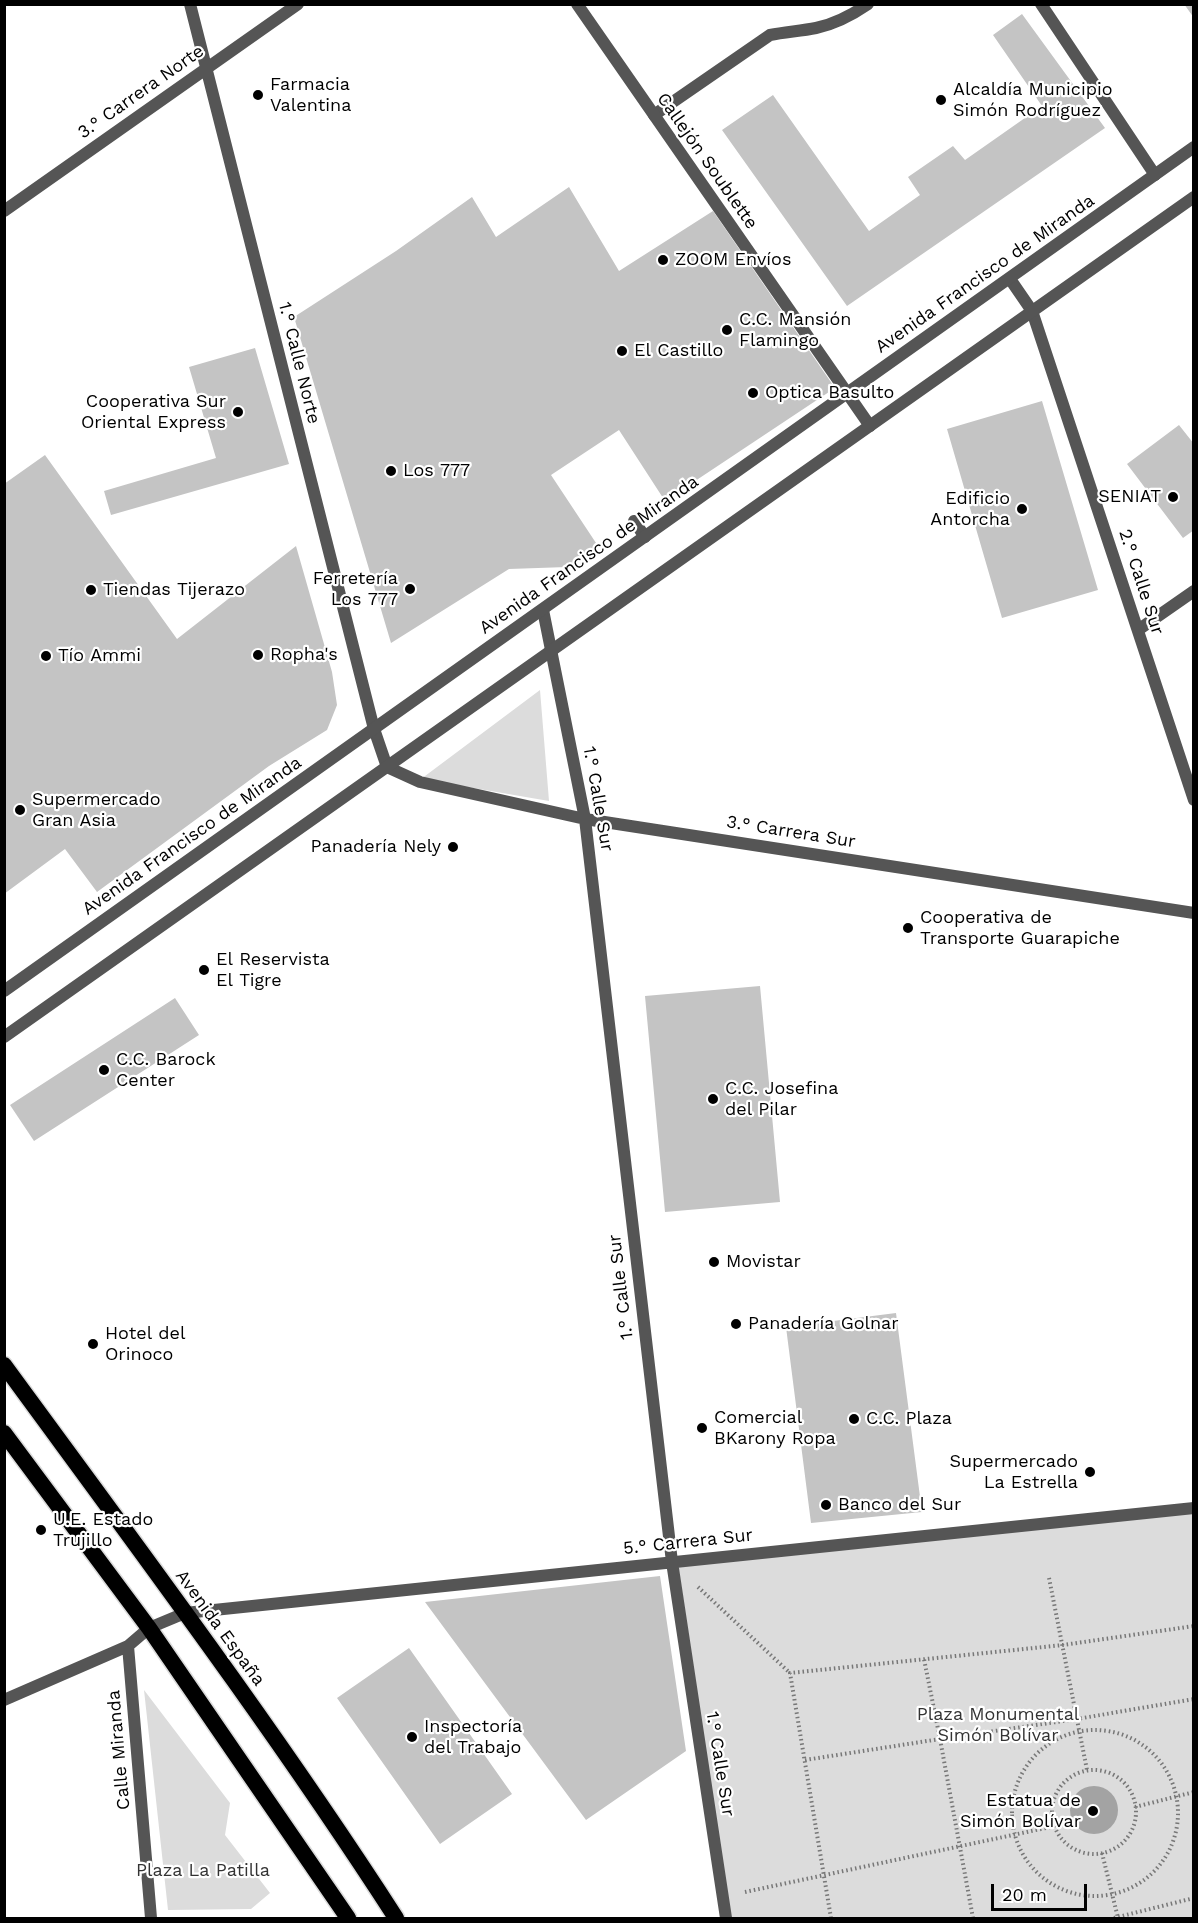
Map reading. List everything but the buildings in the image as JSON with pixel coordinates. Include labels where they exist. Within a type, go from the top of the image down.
[{"type":"highway","name":"Avenida España","points":[[4,1365],[331,1818],[396,1918]]},
{"type":"highway","points":[[4,1433],[149,1628],[348,1918]]},
{"type":"street","name":"1.° Calle Norte","points":[[190,4],[374,729],[387,767]]},
{"type":"street","name":"3.° Carrera Norte","points":[[4,210],[298,4]]},
{"type":"street","name":"Callejón Soublette","points":[[577,4],[870,426]]},
{"type":"street","points":[[654,115],[770,35],[817,28],[848,17],[868,4]]},
{"type":"street","points":[[1041,4],[1155,175]]},
{"type":"street","name":"Avenida Francisco de Miranda","points":[[4,991],[1194,147]]},
{"type":"street","points":[[4,1037],[1194,197]]},
{"type":"street","name":"2.° Calle Sur","points":[[1010,279],[1032,311],[1194,800]]},
{"type":"street","points":[[634,521],[645,537]]},
{"type":"street","points":[[1138,630],[1194,591]]},
{"type":"street","name":"1.° Calle Sur","points":[[543,610],[585,819],[672,1562],[726,1918]]},
{"type":"street","name":"3.° Carrera Sur","points":[[387,767],[420,782],[585,819],[1194,913]]},
{"type":"street","name":"5.° Carrera Sur","points":[[185,1613],[1194,1508]]},
{"type":"street","points":[[4,1700],[128,1646],[149,1628],[185,1613]]},
{"type":"street","name":"Calle Miranda","points":[[128,1646],[151,1918]]},
{"type":"path","points":[[672,1562],[790,1673],[831,1918]]},
{"type":"path","points":[[1049,1578],[1087,1770]]},
{"type":"path","points":[[790,1673],[1063,1645],[1194,1626]]},
{"type":"path","points":[[924,1659],[973,1918]]},
{"type":"path","points":[[804,1760],[1077,1719],[1194,1698]]},
{"type":"path","points":[[1097,1730],[1124,1735],[1148,1749],[1167,1770],[1177,1796],[1178,1824],[1169,1851],[1152,1874],[1130,1888],[1104,1896],[1077,1895],[1052,1885],[1032,1868],[1014,1835],[1011,1819],[1014,1792],[1025,1767],[1044,1747],[1069,1734],[1097,1730]]},
{"type":"path","points":[[1087,1770],[1101,1771],[1124,1782],[1132,1794],[1136,1808],[1135,1821],[1129,1835],[1119,1845],[1102,1853],[1078,1851],[1066,1844],[1052,1819],[1052,1806],[1064,1782],[1087,1770]]},
{"type":"path","points":[[1136,1808],[1194,1792]]},
{"type":"path","points":[[722,1896],[1055,1826]]},
{"type":"path","points":[[1102,1853],[1116,1918],[1194,1898]]},
{"type":"green space","points":[[540,690],[549,801],[421,779]]},
{"type":"green space","name":"Plaza Monumental Simón Bolívar","points":[[1193,1511],[1193,1918],[731,1918],[678,1564]]},
{"type":"green space","name":"Plaza La Patilla","points":[[144,1690],[230,1803],[225,1835],[270,1893],[251,1909],[168,1910]]},
{"type":"shaded area","points":[[1089,1786],[1099,1786],[1111,1793],[1118,1805],[1118,1815],[1111,1827],[1099,1834],[1089,1834],[1074,1823],[1070,1815],[1070,1805],[1081,1790]]},
{"type":"place","name":"Farmacia Valentina","points":[[258,95]]},
{"type":"place","name":"Alcaldía Municipio Simón Rodríguez","points":[[941,100]]},
{"type":"place","name":"ZOOM Envíos","points":[[663,260]]},
{"type":"place","name":"C.C. Mansión Flamingo","points":[[727,330]]},
{"type":"place","name":"El Castillo","points":[[622,351]]},
{"type":"place","name":"Optica Basulto","points":[[753,393]]},
{"type":"place","name":"Cooperativa Sur Oriental Express","points":[[238,412]]},
{"type":"place","name":"Los 777","points":[[391,471]]},
{"type":"place","name":"SENIAT","points":[[1173,497]]},
{"type":"place","name":"Edificio Antorcha","points":[[1022,509]]},
{"type":"place","name":"Ferretería Los 777","points":[[410,589]]},
{"type":"place","name":"Tiendas Tijerazo","points":[[91,590]]},
{"type":"place","name":"Ropha's","points":[[258,655]]},
{"type":"place","name":"Tío Ammi","points":[[46,656]]},
{"type":"place","name":"Supermercado Gran Asia","points":[[20,810]]},
{"type":"place","name":"Panadería Nely","points":[[453,847]]},
{"type":"place","name":"Cooperativa de Transporte Guarapiche","points":[[908,928]]},
{"type":"place","name":"El Reservista El Tigre","points":[[204,970]]},
{"type":"place","name":"C.C. Barock Center","points":[[104,1070]]},
{"type":"place","name":"C.C. Josefina del Pilar","points":[[713,1099]]},
{"type":"place","name":"Movistar","points":[[714,1262]]},
{"type":"place","name":"Panadería Golnar","points":[[736,1324]]},
{"type":"place","name":"Hotel del Orinoco","points":[[93,1344]]},
{"type":"place","name":"C.C. Plaza","points":[[854,1419]]},
{"type":"place","name":"Comercial BKarony Ropa","points":[[702,1428]]},
{"type":"place","name":"Supermercado La Estrella","points":[[1090,1472]]},
{"type":"place","name":"Banco del Sur","points":[[826,1505]]},
{"type":"place","name":"U.E. Estado Trujillo","points":[[41,1530]]},
{"type":"place","name":"Inspectoría del Trabajo","points":[[412,1737]]},
{"type":"place","name":"Estatua de Simón Bolívar","points":[[1093,1811]]}]
